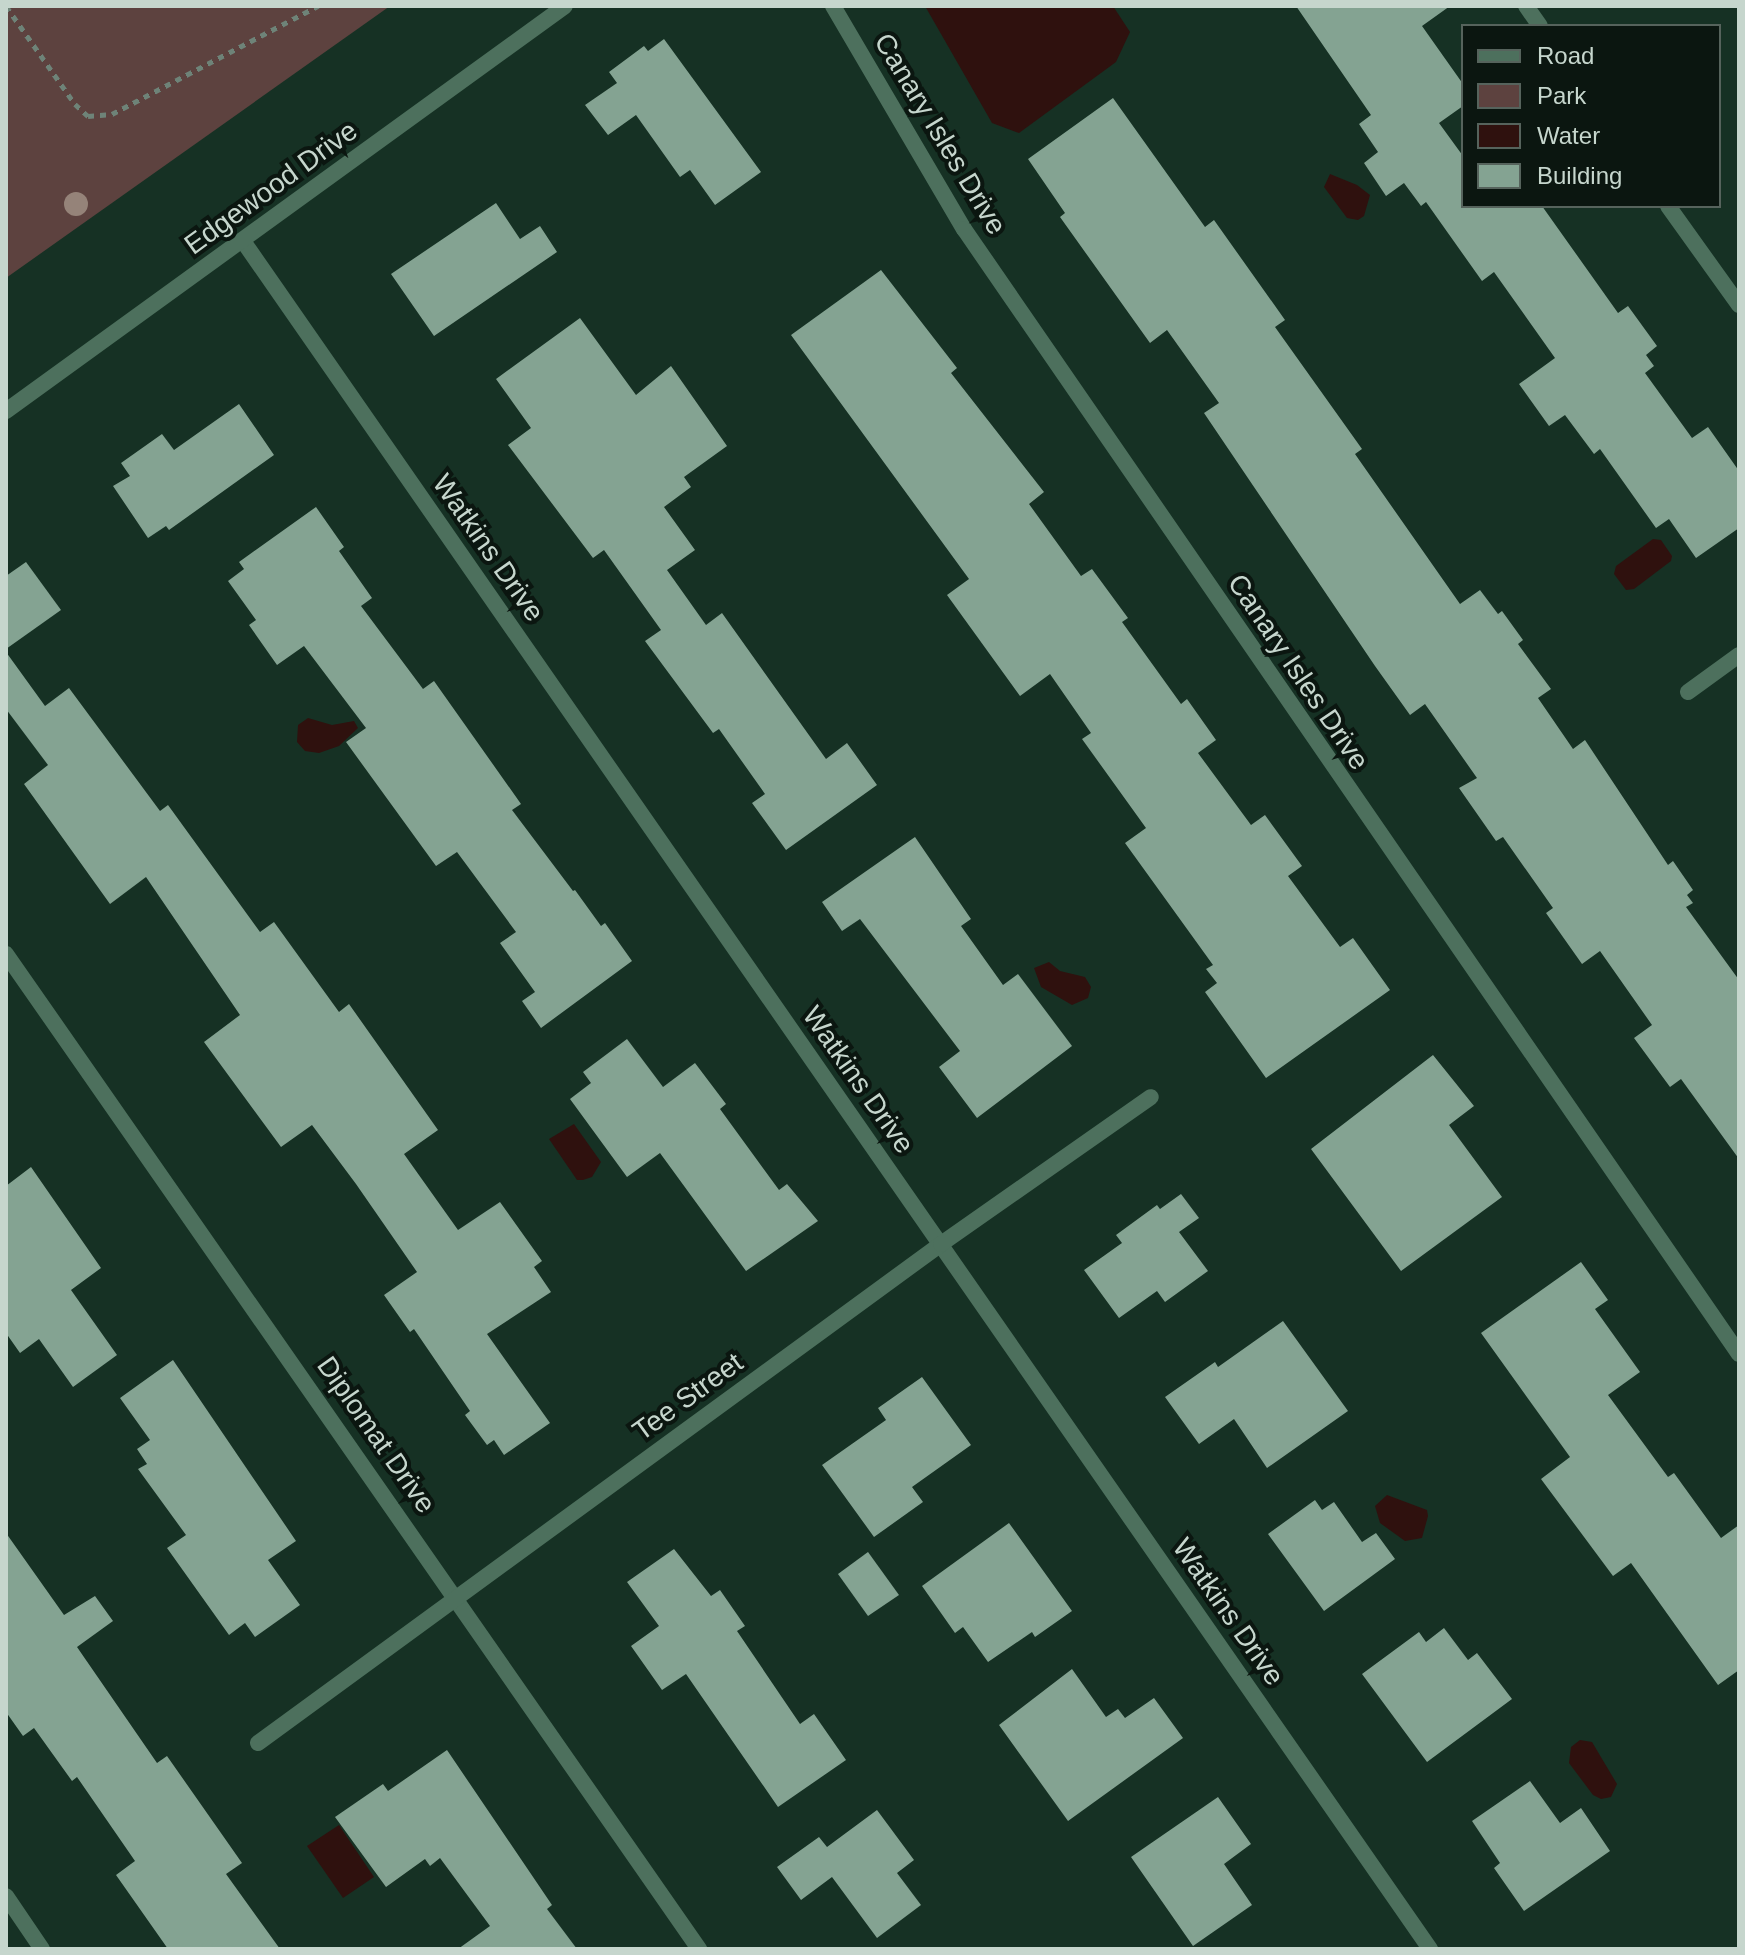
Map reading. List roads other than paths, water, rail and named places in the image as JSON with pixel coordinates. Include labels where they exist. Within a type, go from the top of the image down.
[{"type":"street","name":"Edgewood Drive","points":[[6,411],[565,6]]},
{"type":"street","name":"Canary Isles Drive","points":[[833,6],[972,241],[1739,1354]]},
{"type":"street","points":[[1526,6],[1539,24]]},
{"type":"street","points":[[1669,208],[1739,305]]},
{"type":"street","name":"Watkins Drive","points":[[243,241],[1430,1949]]},
{"type":"street","points":[[1688,692],[1739,655]]},
{"type":"street","name":"Diplomat Drive","points":[[6,954],[457,1597],[699,1949]]},
{"type":"street","name":"Tee Street","points":[[258,1743],[941,1244],[1151,1097]]},
{"type":"street","points":[[6,1896],[42,1949]]},
{"type":"water","points":[[925,6],[1113,6],[1130,32],[1116,62],[1019,133],[992,123]]},
{"type":"water","points":[[1330,174],[1357,185],[1370,195],[1364,216],[1358,220],[1347,218],[1324,187]]},
{"type":"water","points":[[1653,539],[1661,540],[1672,556],[1671,561],[1634,589],[1626,590],[1614,574],[1616,566]]},
{"type":"water","points":[[308,718],[332,725],[354,721],[358,728],[339,746],[319,753],[305,751],[297,742],[298,725]]},
{"type":"water","points":[[1049,962],[1060,971],[1085,977],[1091,987],[1088,998],[1072,1005],[1041,987],[1034,968]]},
{"type":"water","points":[[574,1124],[601,1162],[592,1177],[583,1180],[577,1180],[549,1139]]},
{"type":"water","points":[[1387,1495],[1427,1510],[1422,1538],[1405,1541],[1380,1523],[1375,1506]]},
{"type":"water","points":[[1580,1740],[1592,1742],[1617,1784],[1611,1797],[1601,1799],[1593,1795],[1569,1763],[1571,1747]]},
{"type":"water","points":[[339,1825],[374,1877],[343,1898],[307,1846]]}]
